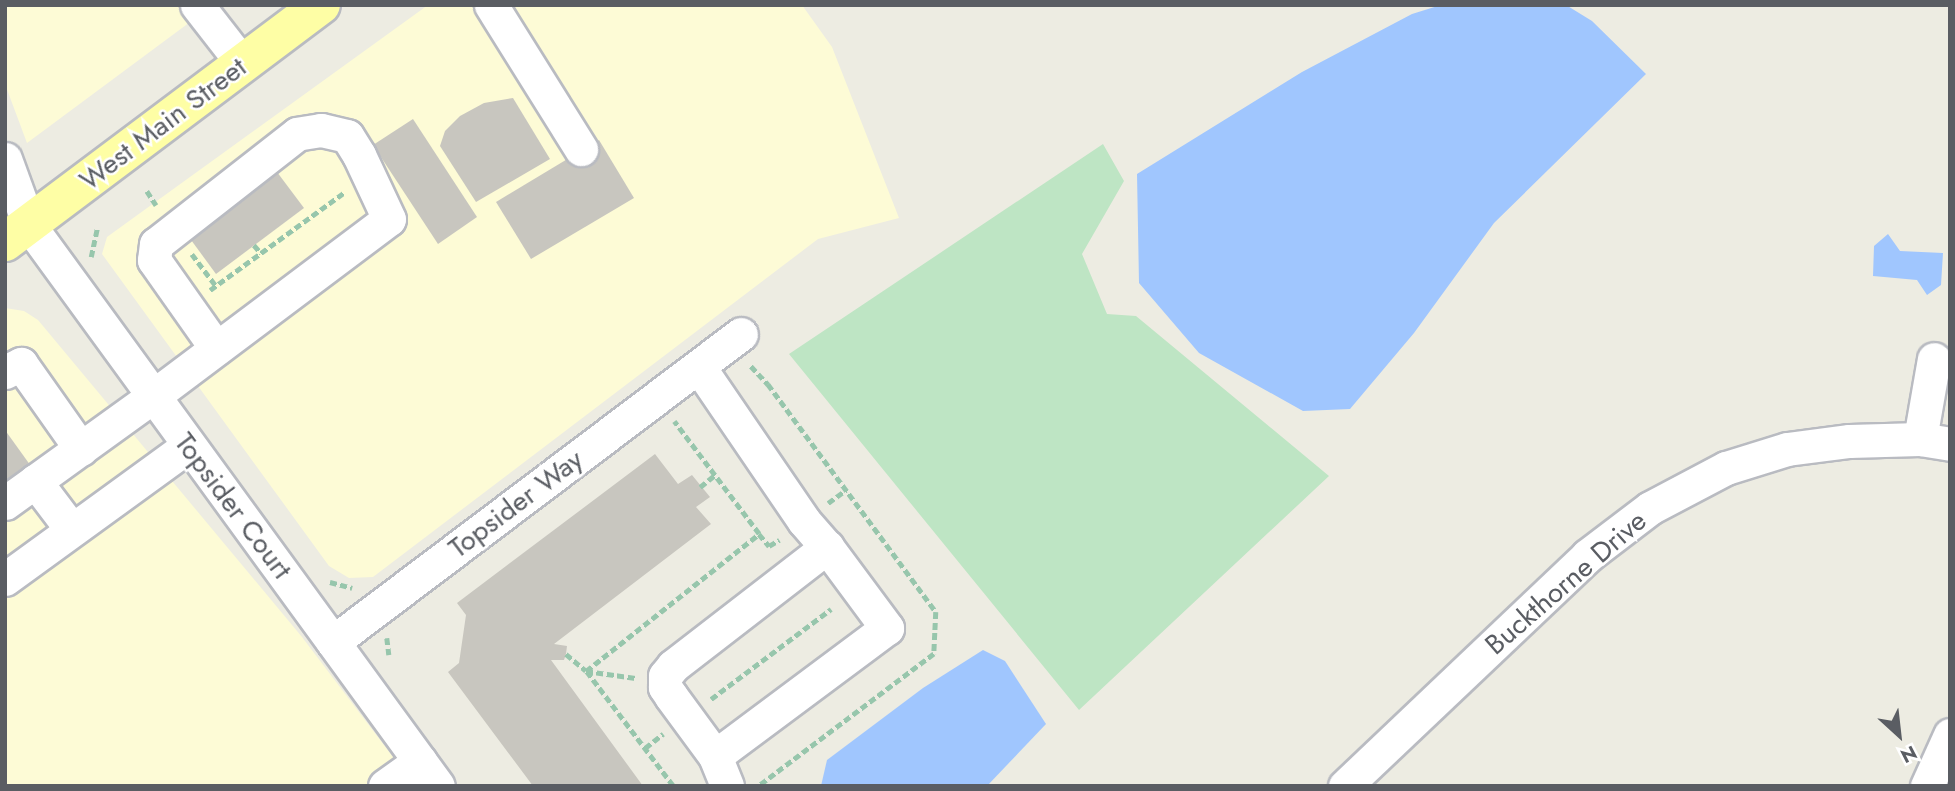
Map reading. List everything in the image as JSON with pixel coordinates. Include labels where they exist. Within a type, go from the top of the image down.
[{"type":"main road","name":"West Main Street","points":[[17,234],[321,5]]},
{"type":"street","points":[[197,5],[243,64]]},
{"type":"street","points":[[491,5],[581,149]]},
{"type":"street","points":[[5,503],[152,397],[389,219],[359,155],[347,136],[310,130],[297,134],[156,244],[154,260],[216,348]]},
{"type":"street","name":"Topsider Court","points":[[5,159],[17,234],[152,397],[429,774]]},
{"type":"street","points":[[741,334],[699,366],[804,520],[827,547],[887,628],[721,771],[665,687],[665,676],[673,666],[827,547]]},
{"type":"street","points":[[1934,359],[1935,441]]},
{"type":"street","points":[[5,372],[20,365],[81,449]]},
{"type":"street","name":"Topsider Way","points":[[333,642],[699,366]]},
{"type":"street","name":"Buckthorne Drive","points":[[1345,786],[1587,556],[1650,508],[1726,468],[1787,449],[1849,441],[1935,441]]},
{"type":"street","points":[[5,579],[188,446]]},
{"type":"street","points":[[35,481],[72,530]]},
{"type":"street","points":[[1927,786],[1950,735]]},
{"type":"street","points":[[385,786],[429,774]]},
{"type":"path","points":[[204,295],[347,190]]},
{"type":"path","points":[[254,245],[261,253]]},
{"type":"path","points":[[675,413],[674,421],[769,546],[783,538]]},
{"type":"path","points":[[700,487],[715,475]]},
{"type":"path","points":[[821,508],[846,490]]},
{"type":"path","points":[[586,671],[759,534]]},
{"type":"path","points":[[706,702],[831,609]]},
{"type":"path","points":[[566,654],[586,671],[673,786]]},
{"type":"path","points":[[586,671],[643,679]]},
{"type":"path","points":[[645,749],[669,730]]},
{"type":"shaded area","points":[[5,5],[213,5],[27,143],[5,84]]},
{"type":"shaded area","points":[[428,5],[802,5],[832,47],[899,218],[818,239],[373,577],[349,578],[329,566],[102,254],[107,237]]},
{"type":"shaded area","points":[[5,308],[24,311],[38,320],[302,637],[415,786],[5,786]]},
{"type":"green space","points":[[1103,144],[1124,181],[1082,254],[1107,314],[1136,316],[1329,476],[1079,710],[789,354]]},
{"type":"water","points":[[1441,5],[1566,5],[1592,21],[1646,74],[1494,223],[1414,333],[1350,409],[1303,411],[1199,353],[1139,283],[1137,174],[1302,72],[1412,14]]},
{"type":"water","points":[[1888,234],[1900,251],[1943,253],[1941,285],[1927,295],[1917,280],[1873,276],[1874,246]]},
{"type":"water","points":[[983,650],[1005,661],[1046,724],[987,786],[821,786],[827,760],[923,688]]},
{"type":"building","points":[[513,98],[550,159],[476,202],[440,146],[445,131],[460,116],[484,103]]},
{"type":"building","points":[[413,119],[477,217],[438,244],[373,145]]},
{"type":"building","points":[[599,140],[634,198],[531,259],[496,202]]},
{"type":"building","points":[[271,164],[304,208],[216,274],[183,229]]},
{"type":"building","points":[[5,430],[33,469],[11,485],[5,476]]},
{"type":"building","points":[[655,454],[678,484],[692,475],[710,497],[696,507],[711,524],[554,644],[567,646],[566,654],[564,660],[551,660],[643,786],[533,786],[448,672],[459,663],[466,615],[457,603]]}]
